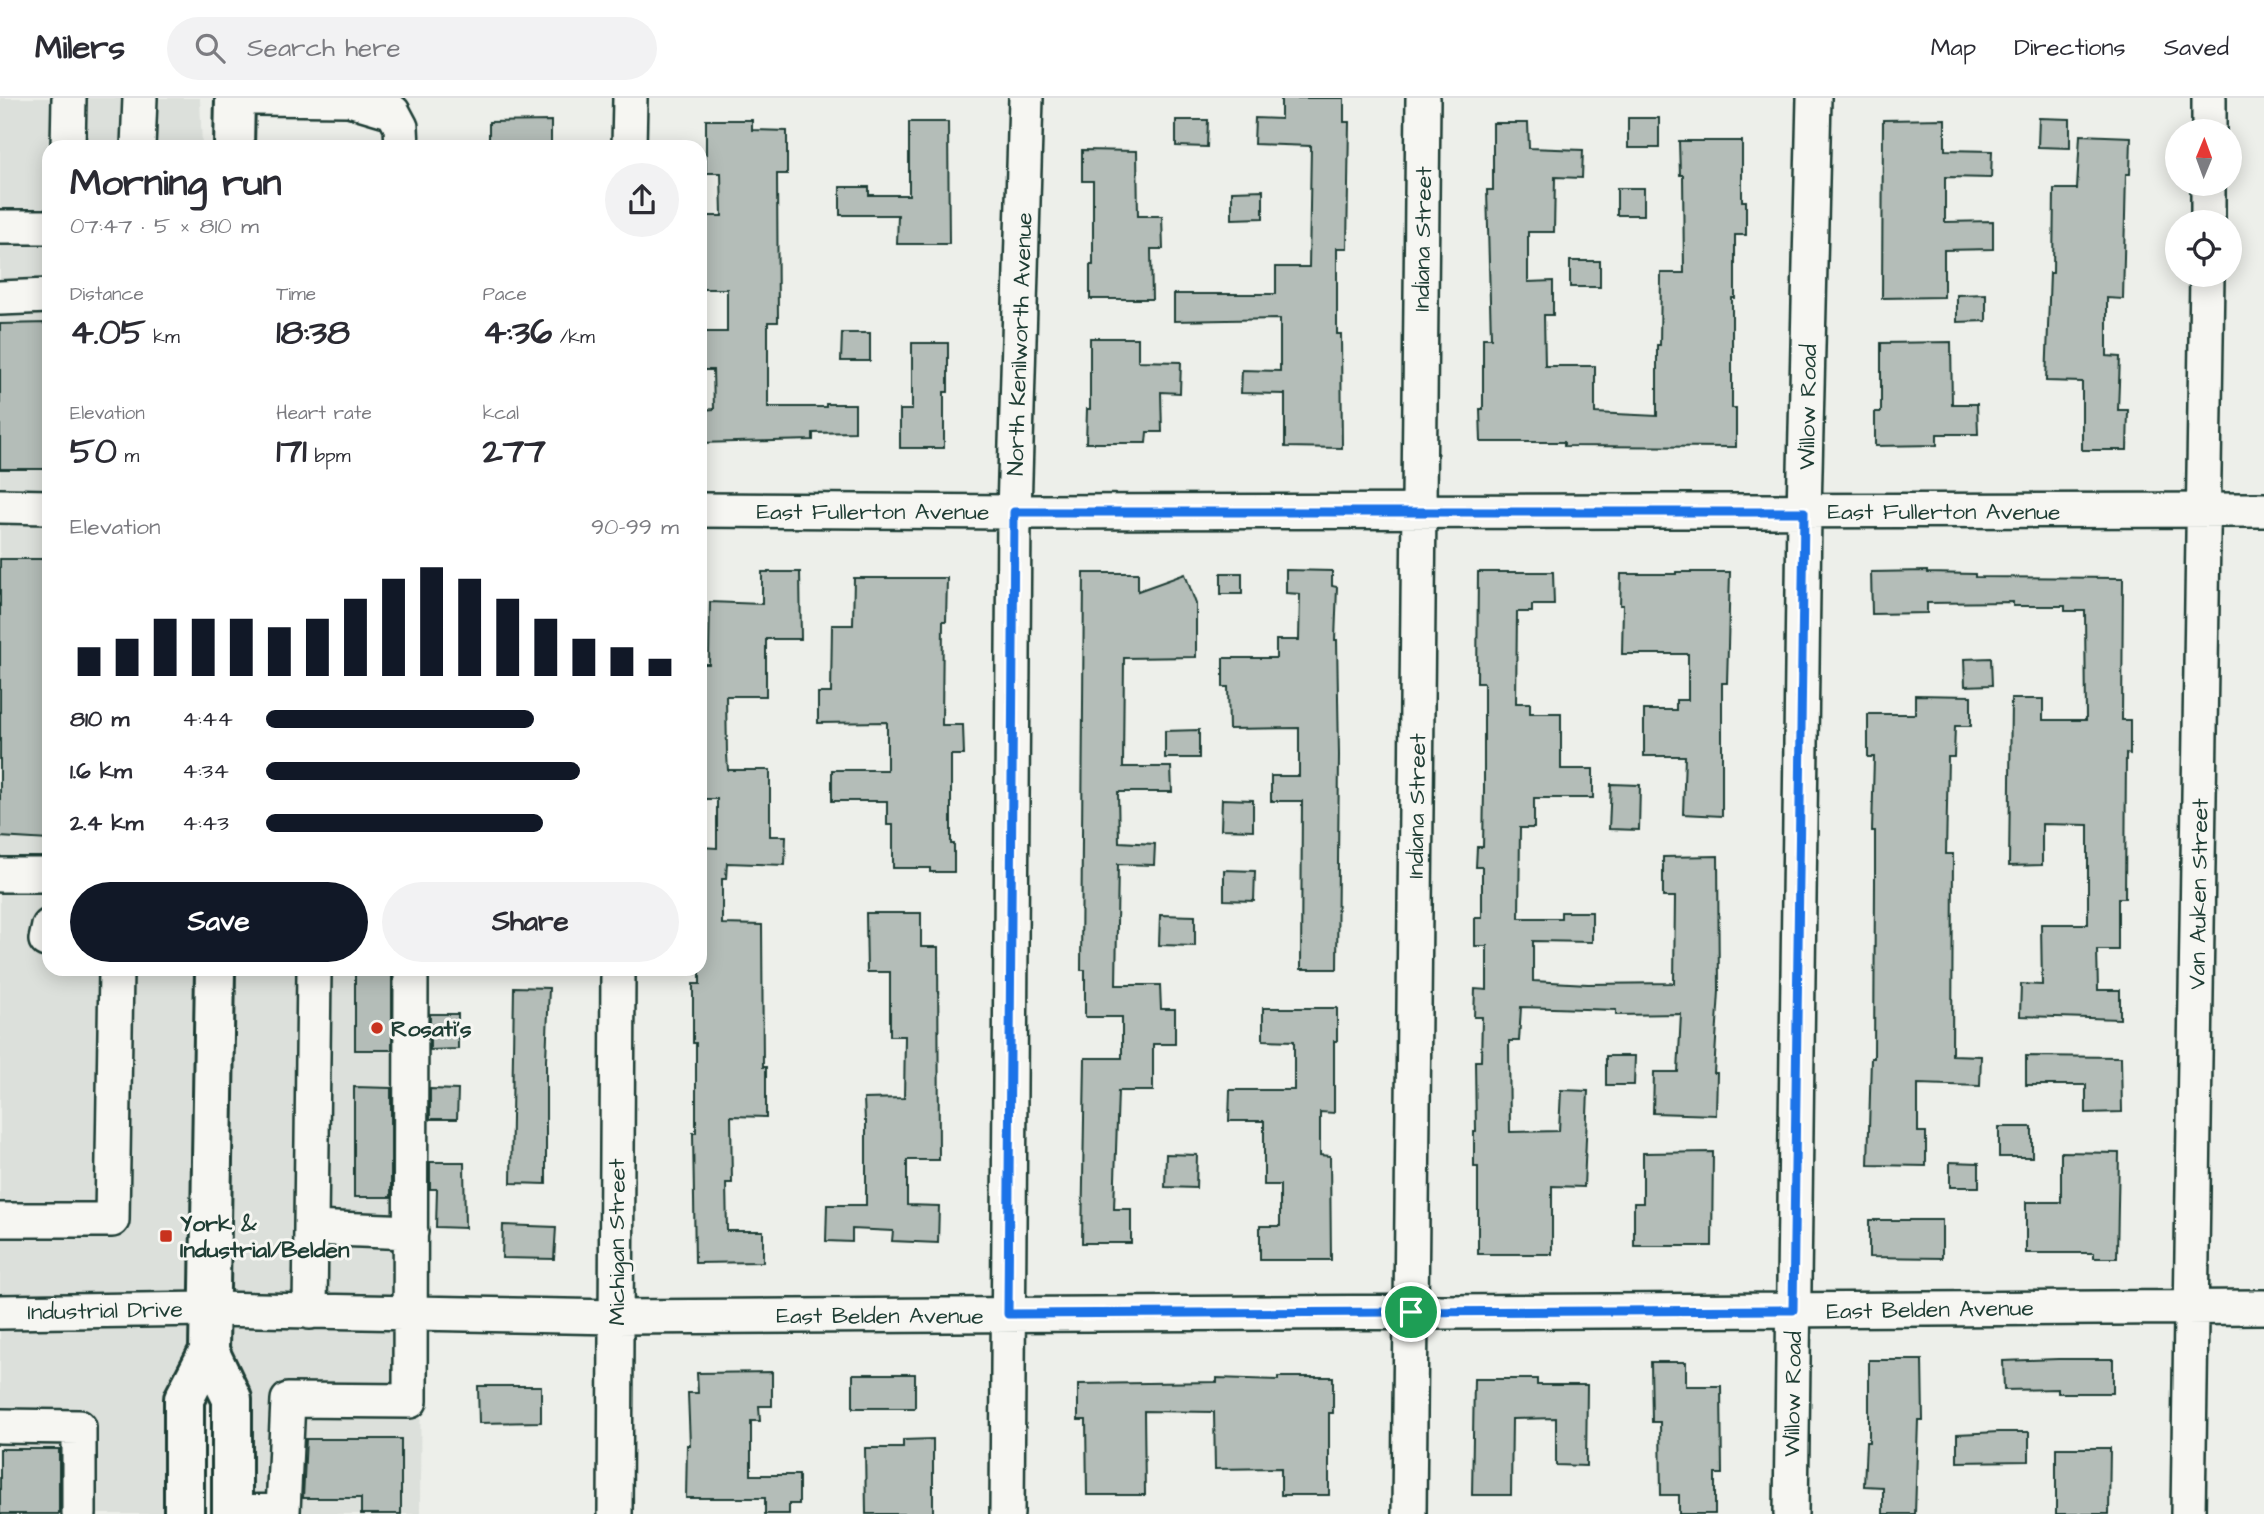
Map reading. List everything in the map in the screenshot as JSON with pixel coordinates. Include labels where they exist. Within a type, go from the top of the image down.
[{"type":"main road","points":[[234,140],[236,98]]},
{"type":"main road","points":[[215,976],[209,1351],[232,1399],[232,1513]]},
{"type":"main road","points":[[184,1514],[184,1399],[209,1351]]},
{"type":"street","points":[[68,140],[69,98]]},
{"type":"street","points":[[138,140],[140,98]]},
{"type":"street","points":[[254,98],[349,99],[393,112],[401,127],[402,140]]},
{"type":"street","points":[[629,140],[630,98]]},
{"type":"street","name":"North Kenilworth Avenue","points":[[1007,1514],[1014,512],[1026,98]]},
{"type":"street","name":"Indiana Street","points":[[1409,1514],[1423,98]]},
{"type":"street","name":"Willow Road","points":[[1791,1514],[1804,512],[1814,98]]},
{"type":"street","points":[[2209,119],[2210,98]]},
{"type":"street","points":[[0,227],[42,227]]},
{"type":"street","name":"Van Auken Street","points":[[2188,1514],[2207,287]]},
{"type":"street","points":[[0,298],[42,296]]},
{"type":"street","points":[[0,506],[42,507]]},
{"type":"street","name":"East Fullerton Avenue","points":[[707,510],[2264,510]]},
{"type":"street","points":[[0,875],[42,875]]},
{"type":"street","points":[[0,1220],[112,1220],[116,976]]},
{"type":"street","points":[[310,1312],[314,976]]},
{"type":"street","points":[[232,1513],[283,1511],[288,1400],[410,1401],[411,976]]},
{"type":"street","name":"Michigan Street","points":[[615,1514],[618,976]]},
{"type":"street","points":[[311,1228],[411,1232]]},
{"type":"street","name":"East Belden Avenue","points":[[209,1309],[615,1317],[2264,1307]]},
{"type":"street","name":"Industrial Drive","points":[[0,1312],[209,1309]]},
{"type":"street","points":[[0,1426],[79,1426],[79,1514]]},
{"type":"shaded area","points":[[0,98],[200,98],[202,140],[42,140],[42,976],[210,976],[204,1514],[0,1514]]},
{"type":"shaded area","points":[[224,976],[424,976],[421,1308],[218,1301]]},
{"type":"shaded area","points":[[217,1321],[421,1322],[420,1514],[217,1514]]},
{"type":"building","points":[[1281,98],[1344,98],[1344,122],[1349,122],[1347,248],[1337,248],[1337,334],[1341,334],[1342,448],[1285,447],[1285,394],[1241,393],[1242,370],[1280,371],[1280,319],[1174,321],[1174,294],[1276,294],[1276,267],[1309,267],[1311,146],[1254,144],[1255,118],[1281,119]]},
{"type":"building","points":[[1628,118],[1659,118],[1659,148],[1628,148]]},
{"type":"building","points":[[2039,118],[2070,119],[2070,148],[2038,147]]},
{"type":"building","points":[[1945,119],[1945,150],[1992,151],[1991,178],[1945,177],[1945,222],[1993,221],[1993,249],[1944,250],[1944,297],[1882,298],[1883,120]]},
{"type":"building","points":[[706,120],[752,120],[752,130],[787,131],[787,174],[777,174],[778,322],[768,322],[768,407],[855,404],[855,432],[813,433],[813,440],[707,443],[707,410],[714,409],[713,370],[707,370],[707,332],[727,332],[727,289],[707,289],[707,216],[722,216],[721,173],[707,173]]},
{"type":"building","points":[[1176,120],[1208,120],[1207,147],[1176,146]]},
{"type":"building","points":[[551,121],[551,140],[489,140],[489,122]]},
{"type":"building","points":[[909,122],[948,122],[949,244],[897,244],[898,215],[840,215],[840,187],[869,187],[869,195],[909,195]]},
{"type":"building","points":[[1493,123],[1528,123],[1529,148],[1583,150],[1582,178],[1555,177],[1554,232],[1528,232],[1528,282],[1553,281],[1553,315],[1544,315],[1545,366],[1595,366],[1595,413],[1657,416],[1661,273],[1684,273],[1683,175],[1680,175],[1679,141],[1742,141],[1742,201],[1746,201],[1746,235],[1735,235],[1735,298],[1732,298],[1732,408],[1736,408],[1736,447],[1564,446],[1564,442],[1481,442],[1483,338],[1491,338],[1487,190],[1493,190]]},
{"type":"building","points":[[2080,135],[2131,137],[2130,174],[2126,174],[2123,299],[2107,298],[2107,356],[2120,357],[2118,410],[2128,410],[2127,450],[2082,450],[2082,382],[2046,381],[2050,273],[2053,273],[2054,189],[2077,189]]},
{"type":"building","points":[[1082,150],[1137,151],[1138,216],[1162,216],[1163,249],[1151,249],[1152,299],[1090,299],[1090,265],[1093,265],[1093,181],[1082,181]]},
{"type":"building","points":[[1617,188],[1644,188],[1644,215],[1617,215]]},
{"type":"building","points":[[1263,190],[1263,218],[1232,219],[1232,191]]},
{"type":"building","points":[[1570,261],[1600,261],[1600,287],[1570,287]]},
{"type":"building","points":[[1986,294],[1986,321],[1957,322],[1957,295]]},
{"type":"building","points":[[42,323],[42,469],[0,469],[0,324]]},
{"type":"building","points":[[842,333],[870,333],[870,361],[841,361]]},
{"type":"building","points":[[1090,338],[1138,338],[1138,361],[1181,362],[1180,393],[1161,392],[1162,432],[1147,432],[1146,443],[1086,443],[1087,409],[1090,409]]},
{"type":"building","points":[[1951,342],[1952,404],[1977,404],[1978,434],[1937,434],[1937,445],[1875,446],[1875,412],[1881,412],[1881,343]]},
{"type":"building","points":[[912,343],[948,343],[948,392],[944,392],[944,448],[900,448],[900,410],[912,410]]},
{"type":"building","points":[[0,559],[42,559],[42,840],[0,837]]},
{"type":"building","points":[[1286,570],[1332,571],[1332,586],[1337,587],[1337,969],[1301,969],[1302,801],[1271,801],[1271,776],[1299,776],[1299,728],[1229,729],[1228,687],[1223,687],[1223,658],[1276,658],[1276,640],[1299,640],[1300,594],[1286,593]]},
{"type":"building","points":[[762,572],[800,572],[801,639],[766,639],[766,696],[726,696],[728,770],[770,770],[770,836],[786,836],[785,865],[727,863],[726,879],[722,879],[722,924],[762,925],[766,1117],[731,1116],[732,1183],[726,1183],[727,1231],[763,1231],[763,1262],[695,1263],[693,1133],[696,1133],[696,1043],[693,1043],[693,984],[700,984],[700,976],[707,976],[707,847],[717,848],[717,799],[707,799],[710,602],[762,604]]},
{"type":"building","points":[[1478,572],[1553,572],[1554,605],[1532,605],[1532,612],[1517,612],[1516,703],[1530,703],[1530,713],[1561,713],[1561,769],[1593,769],[1593,798],[1534,798],[1534,828],[1520,828],[1519,918],[1561,918],[1561,912],[1592,912],[1592,942],[1533,941],[1533,981],[1588,984],[1674,983],[1675,897],[1663,897],[1663,857],[1718,856],[1719,991],[1714,1073],[1717,1073],[1716,1115],[1653,1113],[1654,1072],[1678,1072],[1681,1014],[1616,1015],[1616,1010],[1521,1007],[1519,1041],[1509,1041],[1510,1132],[1559,1131],[1561,1090],[1588,1091],[1584,1187],[1552,1186],[1552,1254],[1478,1254],[1478,1167],[1474,1167],[1475,1061],[1481,1061],[1482,1017],[1474,1017],[1475,989],[1487,990],[1487,946],[1475,946],[1475,918],[1482,918],[1482,867],[1476,867],[1477,847],[1483,847],[1484,790],[1484,683],[1477,683]]},
{"type":"building","points":[[1730,572],[1727,683],[1722,683],[1722,816],[1683,814],[1685,756],[1644,756],[1644,710],[1676,710],[1676,700],[1688,700],[1688,654],[1622,654],[1621,574]]},
{"type":"building","points":[[1871,572],[1975,574],[1975,577],[2123,578],[2122,720],[2130,720],[2130,754],[2126,753],[2125,898],[2118,898],[2118,950],[2097,950],[2098,990],[2120,990],[2120,1019],[2020,1016],[2021,984],[2042,985],[2041,924],[2088,924],[2088,825],[2042,824],[2042,865],[2009,866],[2011,699],[2043,699],[2043,720],[2086,720],[2085,611],[2065,611],[2065,606],[2013,606],[2013,602],[1927,603],[1927,613],[1872,614]]},
{"type":"building","points":[[1084,573],[1138,573],[1138,591],[1185,574],[1196,604],[1196,657],[1124,658],[1123,767],[1171,767],[1172,792],[1118,792],[1119,842],[1155,844],[1154,865],[1118,864],[1116,985],[1160,985],[1161,1009],[1175,1009],[1175,1044],[1153,1044],[1153,1091],[1118,1091],[1114,1209],[1131,1209],[1131,1243],[1082,1243],[1085,1058],[1122,1058],[1122,1017],[1085,1017],[1085,970],[1081,970]]},
{"type":"building","points":[[1221,573],[1242,573],[1242,594],[1221,594]]},
{"type":"building","points":[[854,578],[947,578],[946,621],[943,621],[942,725],[963,725],[964,755],[951,755],[951,844],[954,844],[954,872],[930,872],[930,868],[893,868],[893,825],[887,825],[887,801],[832,801],[832,770],[887,770],[887,722],[818,723],[818,693],[831,693],[832,625],[853,625]]},
{"type":"building","points":[[1991,658],[1992,685],[1965,686],[1964,659]]},
{"type":"building","points":[[1915,695],[1971,696],[1971,726],[1955,726],[1954,757],[1948,757],[1946,854],[1953,854],[1952,1055],[1981,1056],[1980,1086],[1918,1084],[1918,1132],[1926,1132],[1926,1166],[1868,1165],[1871,1058],[1874,1058],[1875,831],[1872,831],[1874,757],[1868,757],[1868,714],[1915,714]]},
{"type":"building","points":[[1199,730],[1199,758],[1165,758],[1165,731]]},
{"type":"building","points":[[1611,784],[1640,785],[1639,830],[1609,829]]},
{"type":"building","points":[[1222,799],[1253,800],[1253,830],[1221,829]]},
{"type":"building","points":[[1224,870],[1255,871],[1254,901],[1224,900]]},
{"type":"building","points":[[866,913],[921,913],[921,947],[938,947],[939,1160],[907,1160],[907,1205],[939,1206],[938,1243],[892,1241],[893,1231],[852,1229],[852,1242],[826,1241],[827,1205],[866,1205],[864,1099],[904,1098],[905,1036],[890,1036],[890,972],[867,972]]},
{"type":"building","points":[[1160,915],[1195,916],[1195,946],[1159,945]]},
{"type":"building","points":[[355,976],[392,976],[392,1050],[355,1050]]},
{"type":"building","points":[[514,987],[549,988],[546,1184],[511,1183]]},
{"type":"building","points":[[1263,1008],[1337,1008],[1334,1113],[1320,1112],[1320,1155],[1330,1156],[1331,1260],[1260,1260],[1260,1226],[1280,1226],[1280,1185],[1264,1185],[1264,1121],[1229,1121],[1230,1090],[1294,1090],[1294,1041],[1263,1040]]},
{"type":"building","points":[[430,1014],[458,1014],[458,1049],[430,1050]]},
{"type":"building","points":[[1606,1056],[1635,1056],[1634,1085],[1606,1085]]},
{"type":"building","points":[[2026,1056],[2121,1057],[2122,1112],[2086,1113],[2086,1085],[2026,1085]]},
{"type":"building","points":[[354,1087],[391,1088],[391,1197],[354,1197]]},
{"type":"building","points":[[430,1089],[458,1090],[457,1119],[430,1119]]},
{"type":"building","points":[[1999,1127],[2032,1127],[2032,1157],[1999,1157]]},
{"type":"building","points":[[1713,1152],[1712,1246],[1634,1246],[1634,1203],[1643,1203],[1643,1153]]},
{"type":"building","points":[[2061,1152],[2119,1153],[2117,1258],[2094,1258],[2094,1253],[2026,1253],[2026,1202],[2061,1202]]},
{"type":"building","points":[[1166,1154],[1197,1155],[1196,1188],[1165,1187]]},
{"type":"building","points":[[430,1162],[464,1162],[465,1228],[436,1227],[437,1189],[430,1189]]},
{"type":"building","points":[[1950,1162],[1979,1163],[1979,1187],[1950,1187]]},
{"type":"building","points":[[1869,1220],[1942,1220],[1942,1258],[1869,1257]]},
{"type":"building","points":[[503,1225],[556,1227],[554,1259],[502,1258]]},
{"type":"building","points":[[2113,1359],[2113,1393],[2058,1393],[2058,1389],[2004,1390],[2003,1361]]},
{"type":"building","points":[[1869,1360],[1922,1360],[1923,1420],[1918,1420],[1915,1514],[1883,1514],[1883,1487],[1864,1486],[1866,1442],[1869,1442]]},
{"type":"building","points":[[1651,1362],[1686,1362],[1686,1386],[1721,1386],[1722,1474],[1715,1474],[1715,1514],[1679,1514],[1679,1495],[1661,1495],[1660,1422],[1652,1422]]},
{"type":"building","points":[[772,1372],[772,1406],[759,1406],[760,1421],[751,1421],[751,1475],[799,1475],[799,1504],[789,1504],[789,1514],[765,1514],[765,1498],[686,1498],[687,1445],[690,1445],[688,1393],[698,1393],[697,1373]]},
{"type":"building","points":[[853,1374],[915,1374],[915,1408],[853,1408]]},
{"type":"building","points":[[1278,1377],[1333,1377],[1333,1413],[1329,1413],[1329,1495],[1281,1495],[1281,1468],[1215,1469],[1214,1412],[1144,1411],[1145,1495],[1087,1495],[1086,1420],[1078,1420],[1078,1384],[1217,1382],[1217,1378],[1278,1380]]},
{"type":"building","points":[[1474,1379],[1537,1379],[1537,1385],[1587,1385],[1586,1466],[1556,1465],[1556,1418],[1512,1419],[1511,1495],[1472,1495]]},
{"type":"building","points":[[478,1386],[541,1386],[541,1422],[479,1423]]},
{"type":"building","points":[[2029,1432],[2029,1461],[1957,1462],[1957,1434]]},
{"type":"building","points":[[306,1439],[401,1439],[401,1514],[361,1514],[361,1498],[303,1498]]},
{"type":"building","points":[[933,1439],[933,1514],[866,1514],[865,1448],[903,1448],[903,1440]]},
{"type":"building","points":[[2056,1448],[2110,1448],[2109,1514],[2056,1514]]},
{"type":"building","points":[[0,1449],[59,1449],[59,1514],[0,1514]]},
{"type":"place","name":"Rosati's","points":[[377,1028]]},
{"type":"place","name":"York & Industrial/Belden","points":[[166,1236]]},
{"type":"route","points":[[1014,512],[1804,512],[1793,1310],[1411,1312],[1008,1314],[1014,512]]}]
